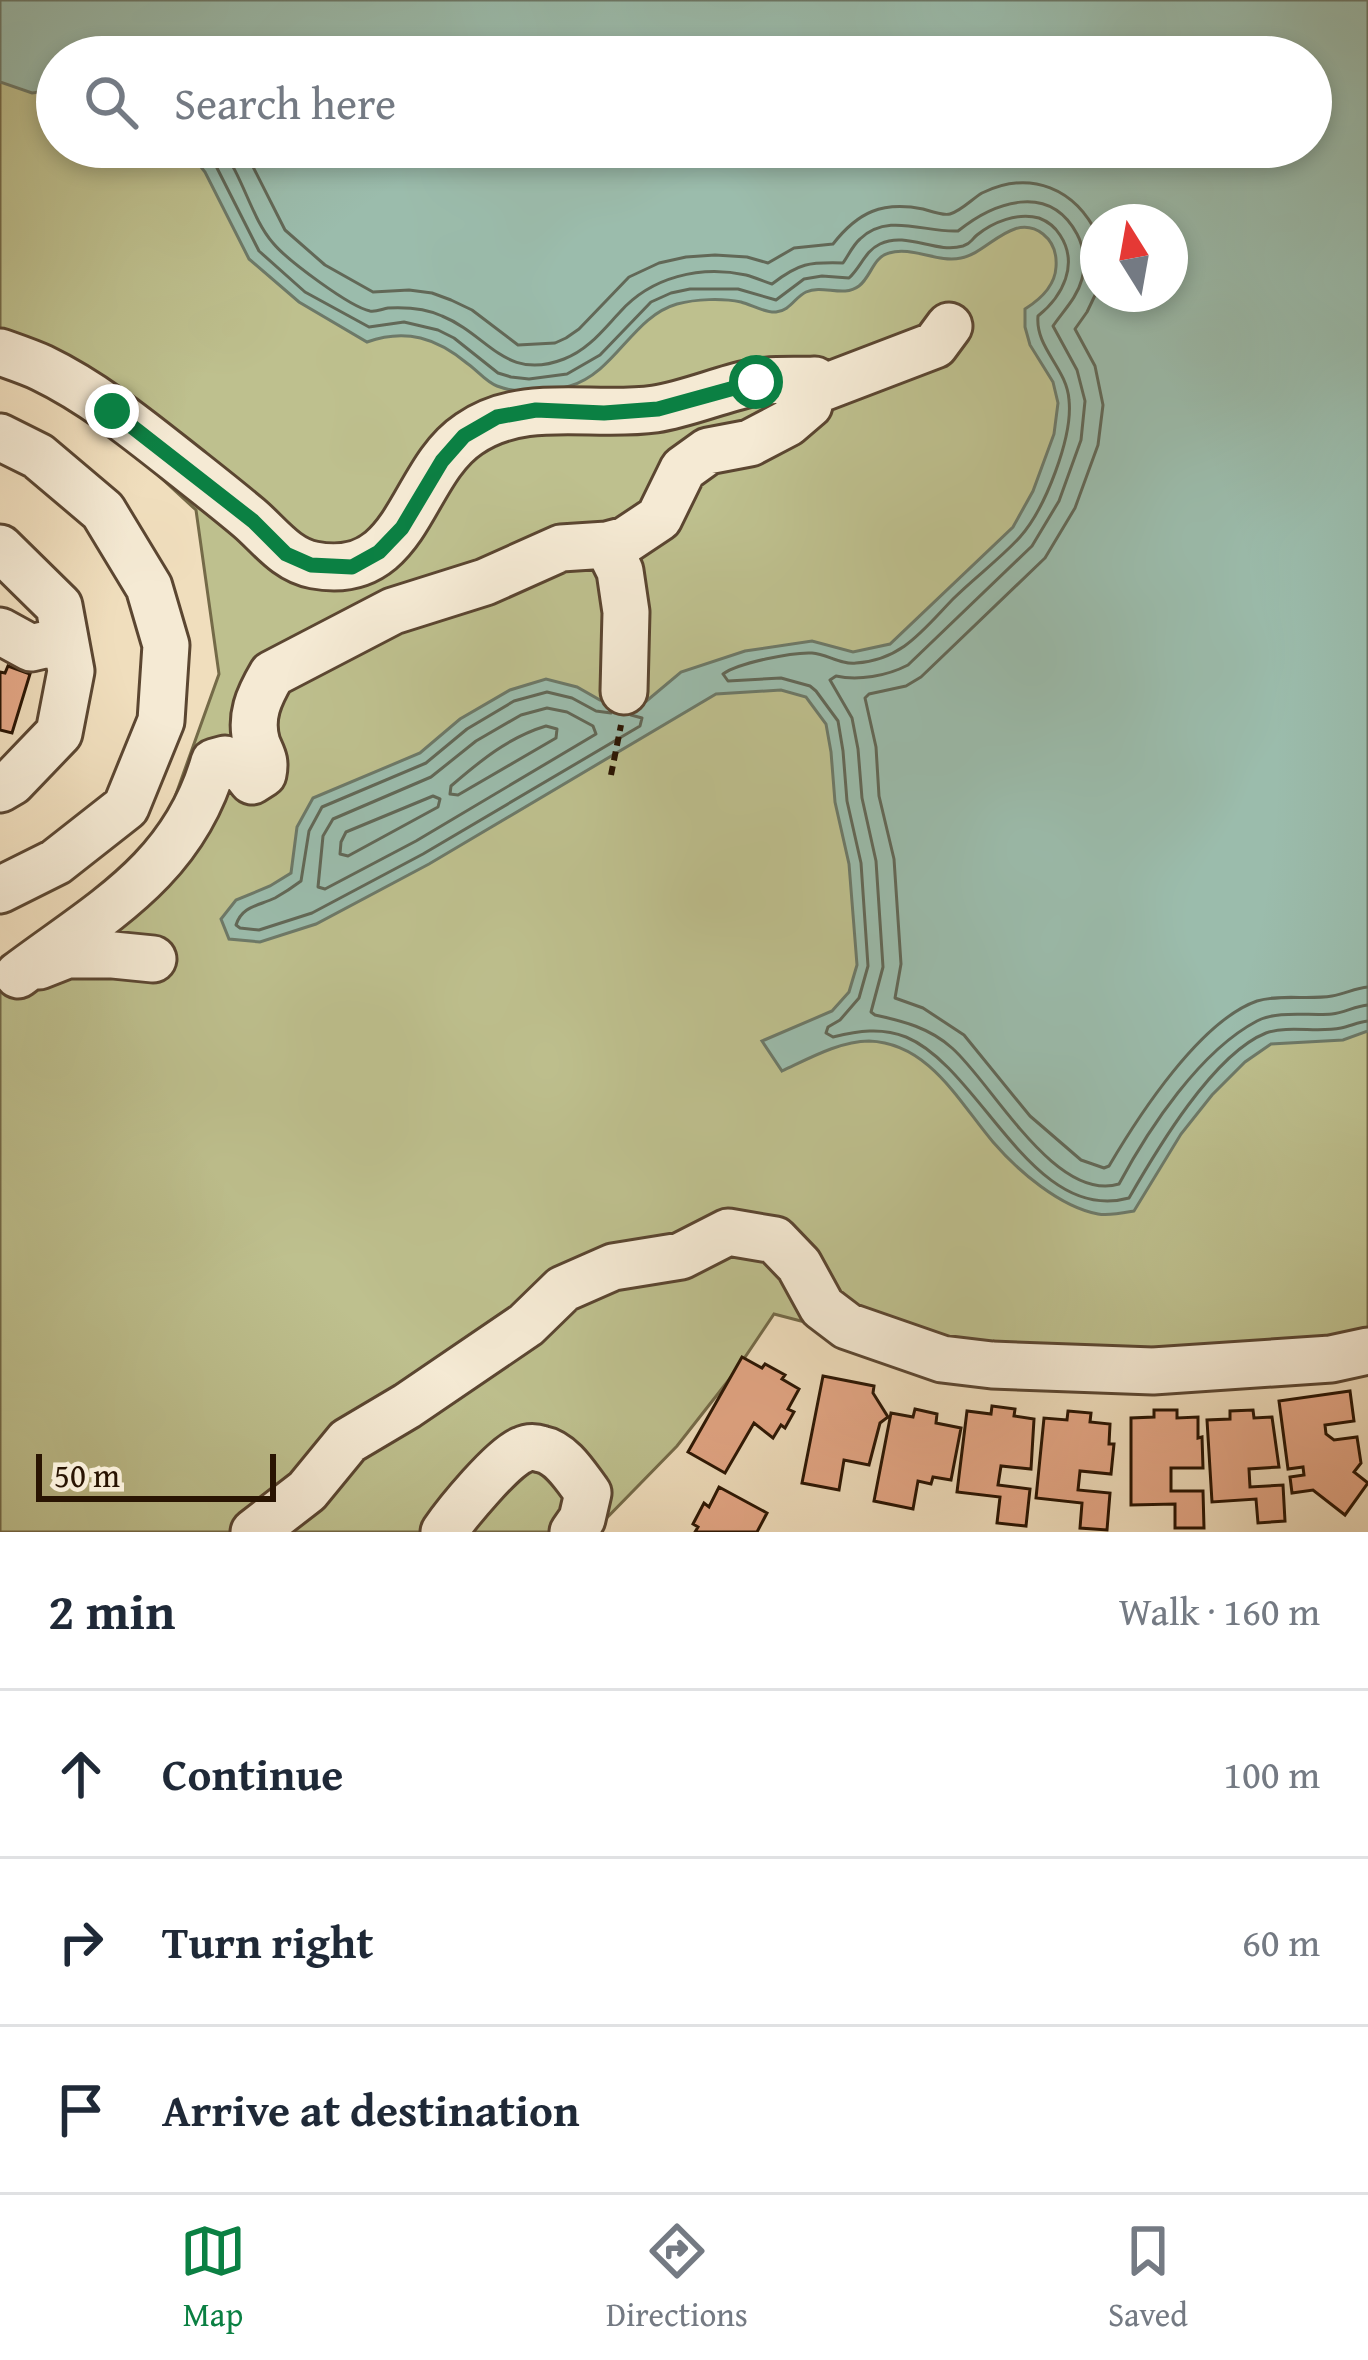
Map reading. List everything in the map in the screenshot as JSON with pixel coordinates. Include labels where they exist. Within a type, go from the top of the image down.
[{"type":"street","points":[[812,392],[935,345],[949,326]]},
{"type":"street","points":[[0,352],[44,369],[112,411],[253,521],[286,554],[311,565],[352,567],[379,552],[402,528],[442,461],[464,436],[497,417],[536,410],[658,409],[756,382],[815,380],[809,405],[788,423],[750,443],[708,451],[683,469],[659,518],[626,540],[561,548],[485,582],[393,610],[272,674],[254,715],[256,739],[266,763],[263,774],[252,781],[226,759],[214,762],[198,808],[170,853],[130,891],[9,981]]},
{"type":"street","points":[[0,437],[38,456],[103,511],[149,587],[166,645],[160,721],[126,807],[56,862],[0,890]]},
{"type":"street","points":[[607,545],[620,571],[626,612],[624,691]]},
{"type":"street","points":[[0,548],[62,623],[71,670],[59,733],[0,789]]},
{"type":"street","points":[[0,631],[31,648],[62,623]]},
{"type":"street","points":[[9,981],[67,955],[153,959]]},
{"type":"street","points":[[254,1532],[307,1491],[348,1441],[526,1324],[563,1289],[613,1267],[681,1256],[728,1232],[775,1240],[799,1265],[822,1307],[847,1326],[942,1359],[1154,1371],[1331,1359],[1368,1352]]},
{"type":"street","points":[[444,1532],[497,1470],[523,1449],[544,1448],[567,1465],[588,1493],[582,1519],[573,1532]]},
{"type":"path","points":[[611,775],[624,691]]},
{"type":"green space","points":[[0,0],[1368,0],[1368,1349],[939,1357],[774,1314],[677,1446],[593,1532],[0,1532],[0,960],[156,850],[219,674],[196,510],[83,406],[0,362]]},
{"type":"water","points":[[0,0],[1368,0],[1368,1031],[1343,1040],[1271,1044],[1245,1062],[1181,1134],[1134,1211],[1111,1214],[1069,1204],[1027,1176],[941,1077],[909,1052],[890,1044],[858,1042],[782,1071],[762,1041],[832,1011],[849,992],[857,965],[849,864],[835,802],[826,724],[806,697],[781,690],[716,694],[429,864],[316,924],[260,942],[229,939],[221,919],[236,900],[291,873],[297,827],[313,798],[420,753],[460,719],[510,690],[546,679],[577,687],[600,700],[643,704],[681,672],[745,651],[812,641],[853,652],[890,644],[1013,527],[1033,491],[1054,434],[1058,403],[1053,382],[1030,345],[1025,309],[1050,286],[1056,262],[1046,237],[1021,227],[961,258],[889,253],[853,289],[813,290],[781,311],[726,300],[677,304],[648,320],[586,379],[552,390],[514,390],[493,384],[433,342],[395,336],[367,342],[299,302],[249,259],[202,168],[1332,168],[1332,36],[36,36],[36,93],[0,82]]},
{"type":"building","points":[[8,666],[30,674],[12,733],[0,730],[0,672],[5,673]]},
{"type":"building","points":[[742,1357],[785,1375],[782,1379],[799,1389],[785,1428],[781,1425],[773,1438],[754,1423],[725,1473],[688,1452]]},
{"type":"building","points":[[823,1376],[874,1386],[873,1393],[888,1417],[880,1423],[869,1465],[844,1460],[839,1490],[802,1483]]},
{"type":"building","points":[[1350,1391],[1354,1421],[1325,1425],[1326,1434],[1334,1440],[1357,1437],[1361,1463],[1354,1472],[1368,1483],[1345,1515],[1313,1490],[1292,1493],[1290,1477],[1304,1475],[1303,1467],[1288,1469],[1279,1401]]},
{"type":"building","points":[[992,1406],[1015,1409],[1014,1416],[1034,1419],[1031,1469],[1001,1466],[998,1485],[1030,1489],[1026,1526],[997,1523],[1000,1497],[957,1492],[967,1411],[991,1414]]},
{"type":"building","points":[[915,1409],[937,1414],[936,1423],[961,1428],[951,1480],[918,1481],[913,1509],[874,1501],[891,1413],[913,1417]]},
{"type":"building","points":[[1154,1410],[1177,1410],[1177,1418],[1198,1417],[1203,1468],[1171,1468],[1171,1491],[1203,1491],[1204,1528],[1175,1528],[1175,1504],[1131,1505],[1131,1418],[1154,1417]]},
{"type":"building","points":[[1253,1410],[1254,1418],[1272,1417],[1279,1467],[1249,1469],[1250,1487],[1283,1485],[1285,1521],[1258,1523],[1256,1499],[1212,1502],[1207,1420],[1230,1419],[1230,1411]]},
{"type":"building","points":[[1068,1411],[1091,1413],[1090,1422],[1110,1424],[1111,1474],[1080,1471],[1078,1490],[1110,1493],[1107,1530],[1080,1528],[1082,1503],[1036,1498],[1044,1418],[1067,1420]]},
{"type":"building","points":[[719,1487],[767,1513],[757,1532],[695,1532],[698,1527],[693,1524],[704,1503],[709,1507]]},
{"type":"route","points":[[112,411],[253,521],[286,554],[311,565],[352,567],[379,552],[402,528],[442,461],[464,436],[497,417],[536,410],[658,409],[756,382]]}]
